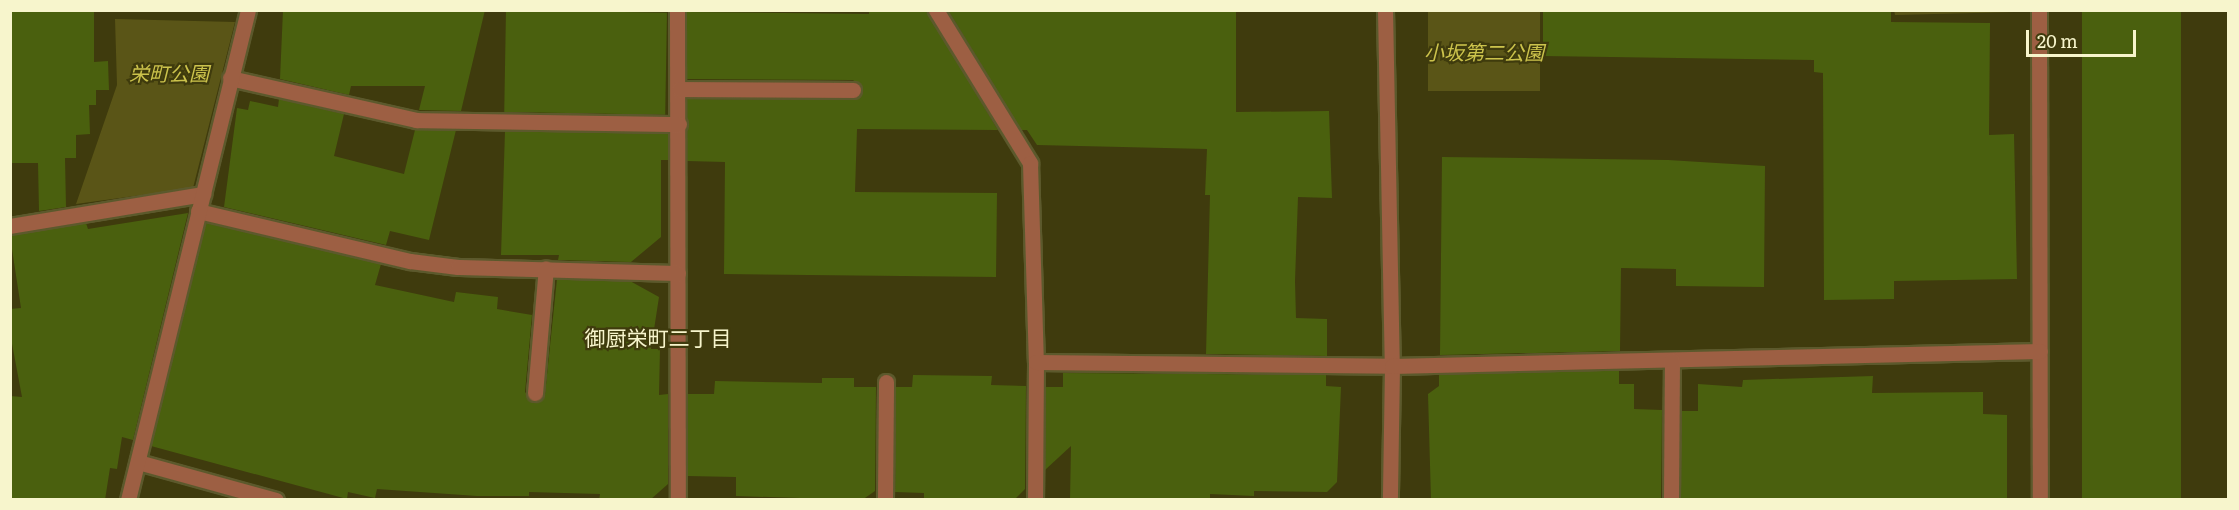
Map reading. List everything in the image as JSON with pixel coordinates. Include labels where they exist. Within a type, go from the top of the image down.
[{"type":"street","points":[[128,500],[248,10]]},
{"type":"street","points":[[678,10],[678,500]]},
{"type":"street","points":[[936,10],[1030,162],[1036,363],[1035,500]]},
{"type":"street","points":[[1385,10],[1392,366],[1390,500]]},
{"type":"street","points":[[2039,10],[2040,500]]},
{"type":"street","points":[[230,78],[416,120],[679,124]]},
{"type":"street","points":[[679,88],[853,90]]},
{"type":"street","points":[[10,226],[203,194]]},
{"type":"street","points":[[198,211],[410,261],[678,273]]},
{"type":"street","points":[[535,393],[546,268]]},
{"type":"street","points":[[1036,363],[1392,366],[2040,351]]},
{"type":"street","points":[[1671,500],[1672,360]]},
{"type":"street","points":[[885,500],[886,382]]},
{"type":"street","points":[[138,462],[276,500]]},
{"type":"green space","points":[[1894,10],[2015,10],[2015,12],[1895,15]]},
{"type":"green space","name":"小坂第二公園","points":[[1428,11],[1540,11],[1540,91],[1428,91]]},
{"type":"green space","name":"栄町公園","points":[[115,19],[235,22],[193,188],[76,204],[117,85]]},
{"type":"building","points":[[10,10],[94,10],[94,62],[108,61],[109,90],[96,90],[96,105],[89,105],[90,134],[76,135],[76,158],[65,158],[66,207],[39,211],[38,163],[10,163]]},
{"type":"building","points":[[283,10],[485,10],[461,111],[419,110],[425,86],[351,86],[349,95],[280,79]]},
{"type":"building","points":[[506,10],[667,13],[665,115],[504,112]]},
{"type":"building","points":[[869,10],[926,10],[998,130],[857,129],[855,192],[997,193],[996,277],[724,274],[725,162],[687,161],[687,99],[853,100],[863,89],[853,80],[687,79],[687,12],[869,14]]},
{"type":"building","points":[[948,10],[1236,10],[1236,112],[1329,111],[1332,198],[1298,197],[1295,281],[1296,318],[1327,319],[1327,356],[1206,354],[1210,195],[1205,195],[1207,149],[1037,145],[1027,130],[1021,130]]},
{"type":"building","points":[[1543,10],[1891,10],[1891,22],[1990,23],[1989,135],[2014,134],[2017,279],[1894,281],[1894,299],[1824,300],[1823,73],[1814,72],[1814,60],[1543,56]]},
{"type":"building","points":[[2082,10],[2181,10],[2181,500],[2082,500]]},
{"type":"building","points":[[279,99],[344,114],[334,156],[404,174],[415,130],[456,130],[429,240],[390,231],[386,245],[224,207],[237,108],[248,110],[250,101],[278,107]]},
{"type":"building","points":[[505,131],[668,134],[668,160],[661,160],[661,237],[631,262],[558,260],[559,255],[501,255]]},
{"type":"building","points":[[1442,157],[1668,160],[1765,166],[1764,287],[1676,286],[1676,269],[1621,268],[1620,351],[1440,355]]},
{"type":"building","points":[[188,213],[133,440],[122,437],[117,469],[110,468],[105,500],[10,500],[10,396],[22,397],[10,333],[10,309],[21,308],[10,236],[86,223],[88,229]]},
{"type":"building","points":[[206,223],[381,264],[375,285],[454,302],[456,292],[498,297],[497,309],[532,315],[525,392],[534,403],[545,394],[557,279],[630,281],[659,297],[651,349],[660,349],[659,395],[668,394],[668,484],[650,500],[599,500],[600,494],[529,492],[529,496],[477,496],[377,489],[375,498],[348,492],[347,499],[151,446]]},
{"type":"building","points":[[1619,370],[1619,384],[1634,384],[1634,409],[1662,410],[1661,500],[1431,500],[1428,394],[1439,386],[1439,375]]},
{"type":"building","points":[[1063,373],[1326,375],[1326,386],[1341,387],[1337,482],[1327,492],[1254,491],[1254,496],[1210,494],[1210,500],[1070,500],[1071,446],[1045,470],[1046,387],[1063,387]]},
{"type":"building","points":[[913,375],[992,376],[991,385],[1026,386],[1025,489],[1014,500],[924,500],[924,493],[895,492],[896,387],[912,387]]},
{"type":"building","points":[[1873,376],[1872,393],[1983,392],[1983,414],[2007,415],[2007,500],[1681,500],[1681,411],[1698,411],[1698,384],[1742,387],[1743,380]]},
{"type":"building","points":[[822,378],[854,378],[854,387],[876,387],[875,491],[862,500],[736,496],[736,477],[688,476],[688,394],[714,394],[715,381],[822,383]]},
{"type":"district","name":"御厨栄町二丁目","points":[[658,337]]}]
